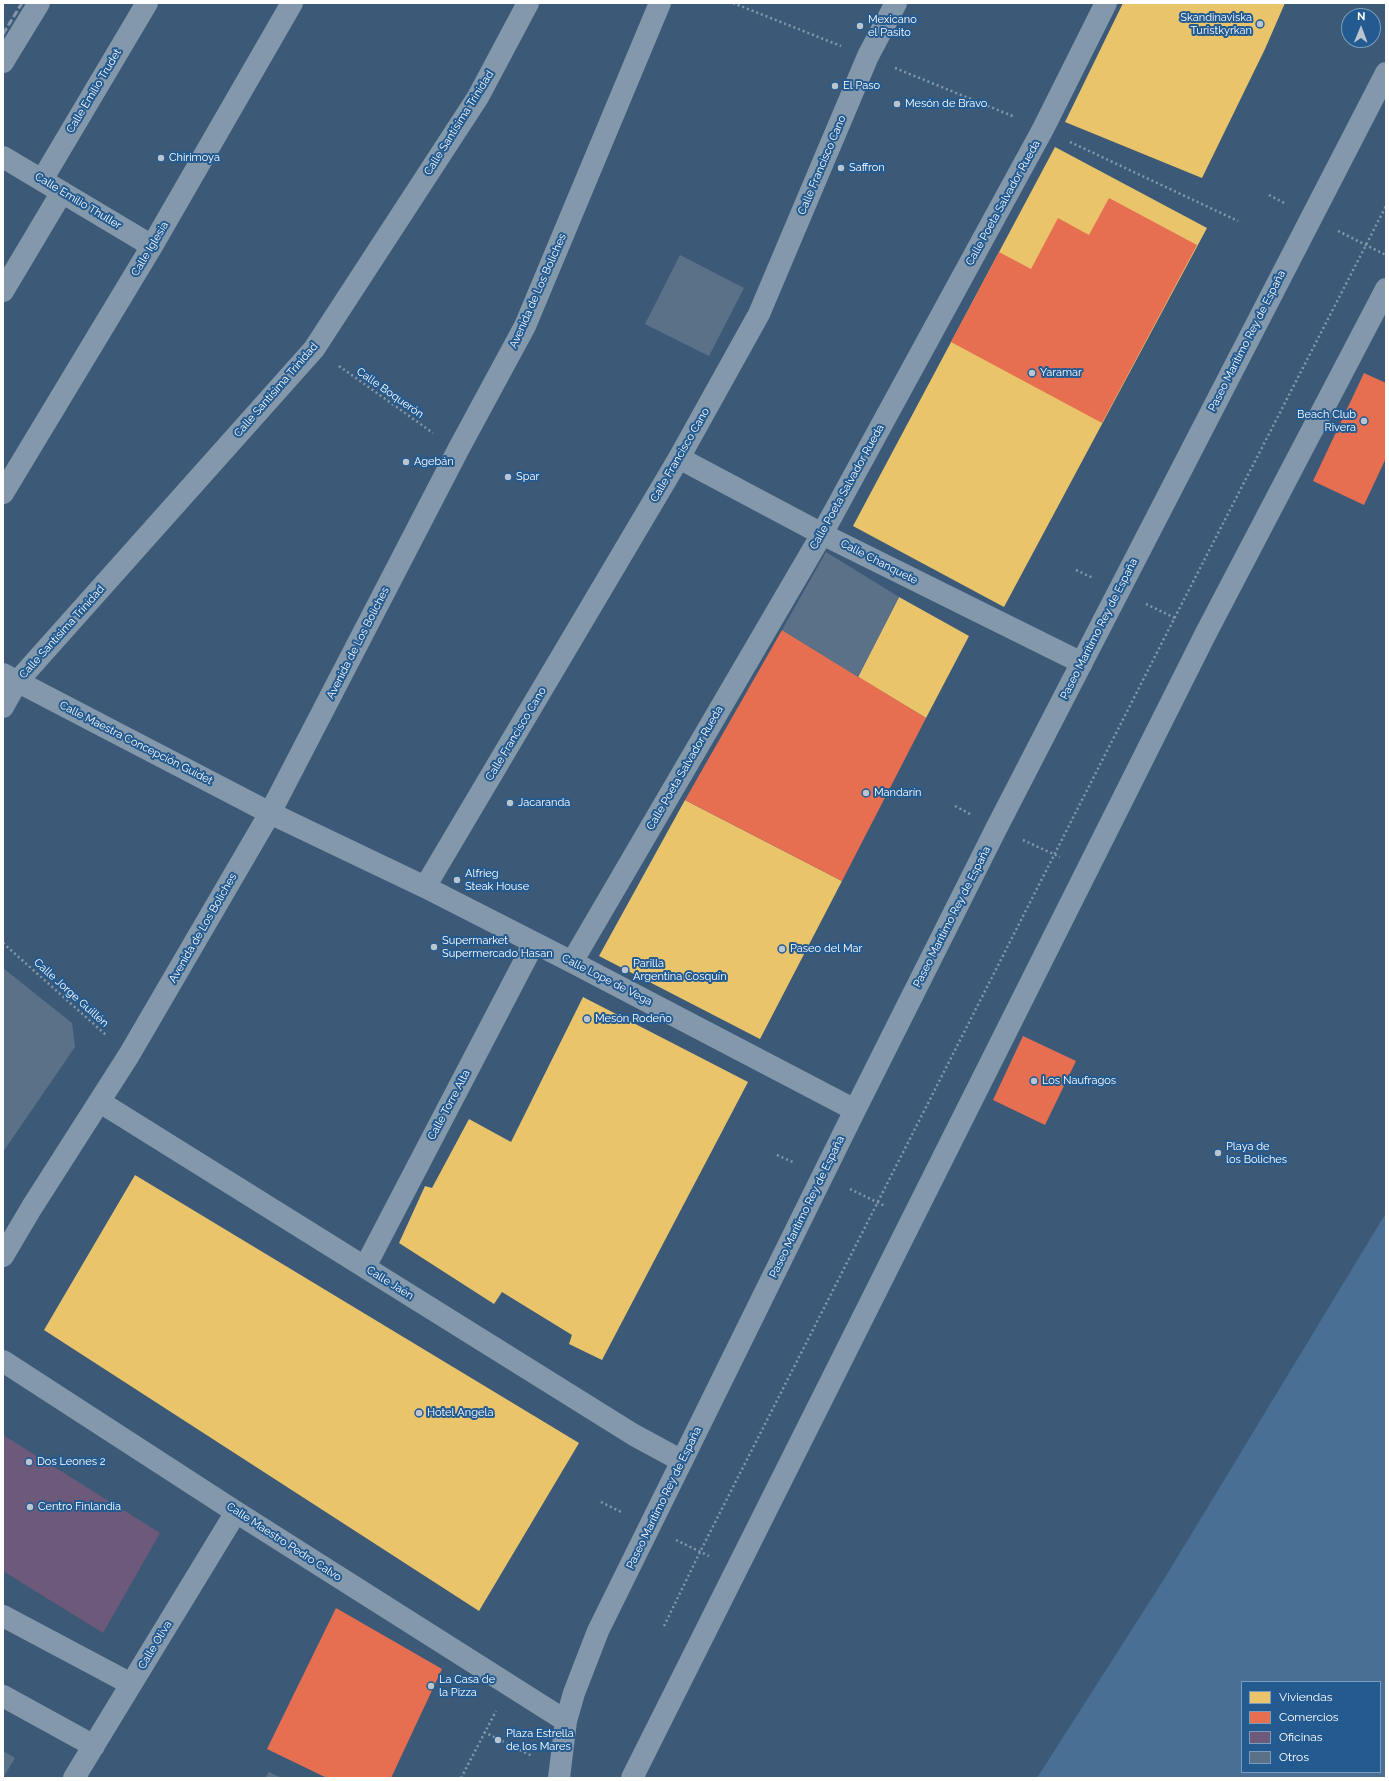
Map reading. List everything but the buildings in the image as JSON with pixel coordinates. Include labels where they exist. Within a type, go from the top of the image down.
[{"type":"street","points":[[3,62],[39,3]]},
{"type":"street","name":"Calle Emilio Trudet","points":[[42,180],[147,3]]},
{"type":"street","name":"Calle Iglesia","points":[[3,493],[152,246],[292,3]]},
{"type":"street","name":"Calle Santísima Trinidad","points":[[3,706],[10,678],[314,349],[478,97],[528,3]]},
{"type":"street","name":"Avenida de Los Boliches","points":[[3,1256],[32,1206],[129,1056],[270,813],[458,450],[525,326],[660,3]]},
{"type":"street","name":"Calle Francisco Cano","points":[[425,887],[680,458],[759,314],[868,56],[896,3]]},
{"type":"street","name":"Calle Poeta Salvador Rueda","points":[[572,962],[822,534],[1043,129],[1106,3]]},
{"type":"street","name":"Paseo Marítimo Rey de España","points":[[559,1778],[566,1721],[574,1693],[598,1631],[855,1110],[1082,663],[1386,73]]},
{"type":"street","name":"Calle Emilio Thuller","points":[[3,157],[152,246]]},
{"type":"street","points":[[3,291],[62,192]]},
{"type":"street","points":[[632,1778],[1203,640],[1386,289]]},
{"type":"street","name":"Calle Chanquete","points":[[680,458],[822,534],[1082,663]]},
{"type":"street","name":"Calle Maestra Concepción Guidet","points":[[10,678],[270,813]]},
{"type":"street","name":"Calle Lope de Vega","points":[[270,813],[425,887],[855,1110]]},
{"type":"street","name":"Calle Torre Alta","points":[[365,1267],[534,943]]},
{"type":"street","name":"Calle Jaén","points":[[100,1102],[634,1435],[682,1461]]},
{"type":"street","name":"Calle Maestro Pedro Calvo","points":[[3,1361],[236,1512],[566,1721]]},
{"type":"street","name":"Calle Oliva","points":[[74,1778],[236,1512]]},
{"type":"street","points":[[3,1616],[131,1684]]},
{"type":"street","points":[[3,1696],[94,1746]]},
{"type":"path","points":[[733,3],[868,56],[1043,129],[1238,221]]},
{"type":"path","points":[[664,1626],[700,1552],[1175,617],[1386,206]]},
{"type":"path","name":"Calle Boquerón","points":[[314,349],[458,450]]},
{"type":"path","points":[[1166,614],[1181,620]]},
{"type":"path","name":"Calle Jorge Guillén","points":[[3,943],[129,1056]]},
{"type":"path","points":[[460,1778],[509,1686]]},
{"type":"water","points":[[1386,1213],[1386,1778],[1037,1778],[1166,1576]]},
{"type":"railway","points":[[3,34],[22,3]]},
{"type":"place","name":"Skandinaviska Turistkyrkan","points":[[1260,24]]},
{"type":"place","name":"Mexicano el Pasito","points":[[860,26]]},
{"type":"place","name":"El Paso","points":[[835,86]]},
{"type":"place","name":"Mesón de Bravo","points":[[897,104]]},
{"type":"place","name":"Chirimoya","points":[[161,158]]},
{"type":"place","name":"Saffron","points":[[841,168]]},
{"type":"place","name":"Yaramar","points":[[1032,373]]},
{"type":"place","name":"Beach Club Rivera","points":[[1364,421]]},
{"type":"place","name":"Agebán","points":[[406,462]]},
{"type":"place","name":"Spar","points":[[508,477]]},
{"type":"place","name":"Mandarín","points":[[866,793]]},
{"type":"place","name":"Jacaranda","points":[[510,803]]},
{"type":"place","name":"Alfrieg Steak House","points":[[457,880]]},
{"type":"place","name":"Supermarket Supermercado Hasan","points":[[434,947]]},
{"type":"place","name":"Paseo del Mar","points":[[782,949]]},
{"type":"place","name":"Parilla Argentina Cosquín","points":[[625,970]]},
{"type":"place","name":"Mesón Rodeño","points":[[587,1019]]},
{"type":"place","name":"Los Naufragos","points":[[1034,1081]]},
{"type":"place","name":"Playa de los Boliches","points":[[1218,1153]]},
{"type":"place","name":"Hotel Angela","points":[[419,1413]]},
{"type":"place","name":"Dos Leones 2","points":[[29,1462]]},
{"type":"place","name":"Centro Finlandia","points":[[30,1507]]},
{"type":"place","name":"La Casa de la Pizza","points":[[431,1686]]},
{"type":"place","name":"Plaza Estrella de los Mares","points":[[498,1740]]}]
